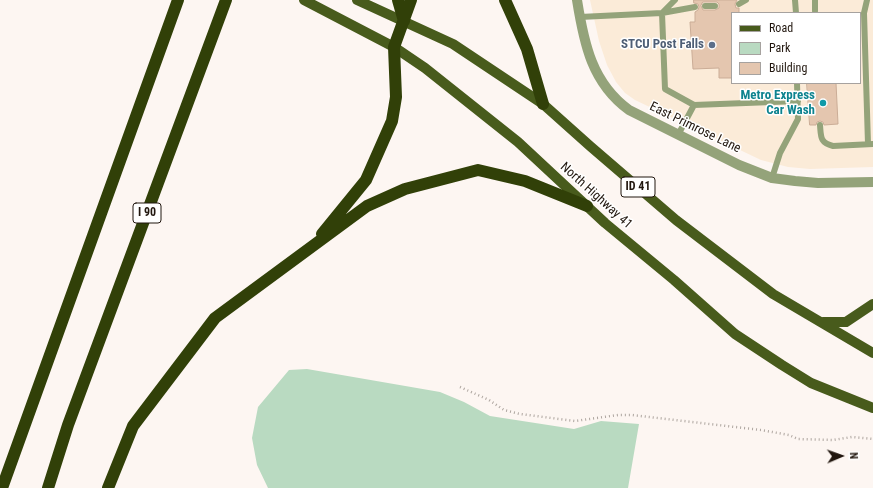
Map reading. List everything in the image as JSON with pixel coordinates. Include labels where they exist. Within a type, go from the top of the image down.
[{"type":"highway","points":[[2,488],[178,0]]},
{"type":"highway","name":"I 90","points":[[48,488],[68,425],[226,0]]},
{"type":"highway","points":[[398,0],[404,21]]},
{"type":"highway","points":[[311,248],[366,180],[392,121],[396,96],[394,47],[411,0]]},
{"type":"highway","points":[[505,0],[527,50],[543,104]]},
{"type":"highway","points":[[108,488],[133,426],[215,318],[367,206],[405,189],[478,170],[525,181],[587,206]]},
{"type":"main road","name":"North Highway 41","points":[[304,0],[394,47],[425,68],[518,142],[605,223],[674,280],[735,334],[811,382],[840,396],[873,408]]},
{"type":"main road","name":"ID 41","points":[[357,0],[453,44],[543,104],[676,220],[773,294],[873,353]]},
{"type":"main road","points":[[821,322],[846,322],[873,304]]},
{"type":"street","name":"East Primrose Lane","points":[[577,0],[580,17],[594,67],[600,80],[608,92],[629,110],[739,165],[772,178],[818,183],[873,182]]},
{"type":"lane","points":[[675,0],[662,14],[665,89],[694,105],[798,101]]},
{"type":"lane","points":[[739,4],[746,0]]},
{"type":"lane","points":[[795,0],[796,12]]},
{"type":"lane","points":[[815,0],[815,10]]},
{"type":"lane","points":[[820,125],[821,136],[827,145],[870,144],[864,13],[867,0]]},
{"type":"lane","points":[[705,6],[715,6]]},
{"type":"lane","points":[[580,17],[662,14],[695,7]]},
{"type":"lane","points":[[772,178],[780,153],[798,119],[797,84]]},
{"type":"lane","points":[[678,135],[694,105]]},
{"type":"path","points":[[460,387],[489,400],[504,410],[520,414],[575,421],[618,415],[632,415],[761,430],[789,435],[798,439],[822,440],[852,437],[873,439]]},
{"type":"shaded area","points":[[590,0],[873,0],[873,167],[810,169],[788,167],[761,160],[635,100],[625,93],[616,82],[607,65],[599,41]]},
{"type":"green space","points":[[307,369],[440,392],[464,402],[490,416],[574,429],[601,421],[639,424],[628,488],[268,488],[257,465],[252,438],[258,407],[289,370]]},
{"type":"building","name":"STCU Post Falls","points":[[694,0],[737,0],[735,4],[736,8],[739,8],[739,12],[731,12],[731,78],[719,78],[719,68],[693,69],[690,22],[695,22],[695,12],[698,10],[698,4],[694,3]],"holes":[[[703,2],[717,2],[719,4],[719,8],[715,10],[703,10],[701,6]]]},
{"type":"building","name":"Metro Express Car Wash","points":[[807,84],[836,84],[838,124],[824,125],[823,122],[820,121],[817,122],[816,125],[810,125]]},
{"type":"place","name":"STCU Post Falls","points":[[712,45]]},
{"type":"place","name":"Metro Express Car Wash","points":[[823,103]]}]
